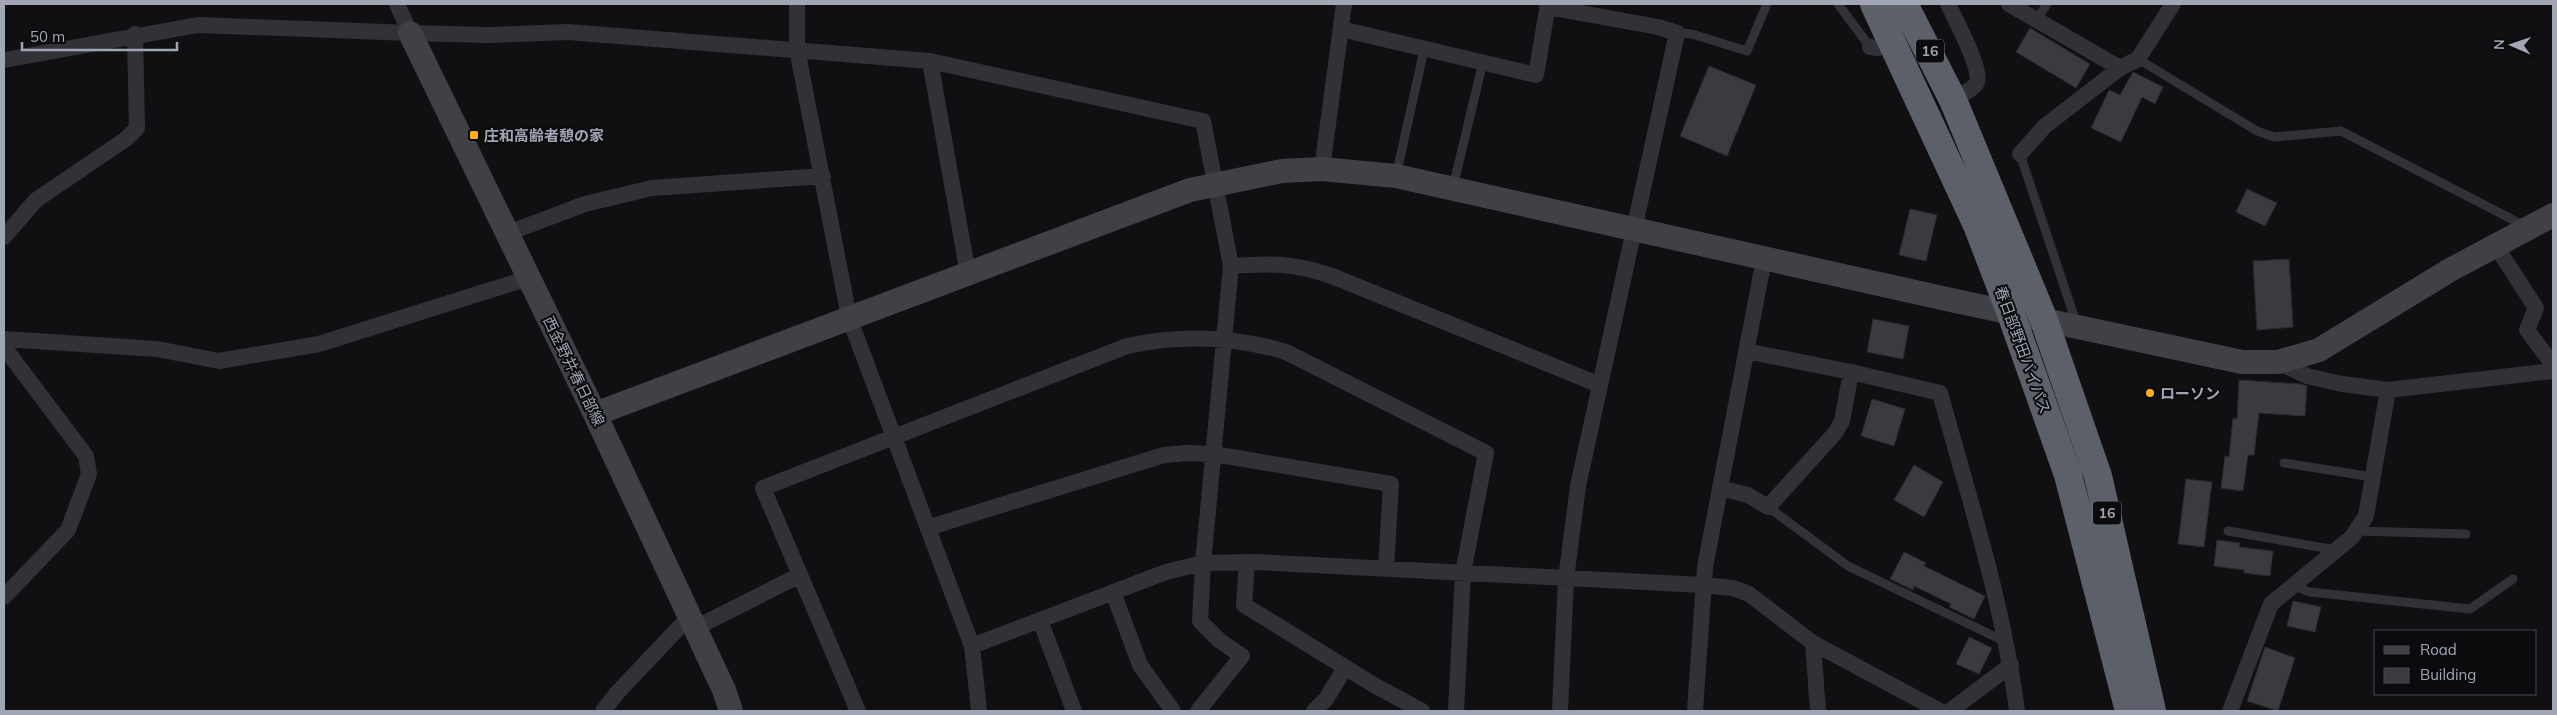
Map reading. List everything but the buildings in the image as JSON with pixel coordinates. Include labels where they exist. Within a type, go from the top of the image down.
[{"type":"highway","name":"春日部野田バイパス","points":[[1874,4],[1881,44],[1977,225],[2010,311],[2068,475],[2129,711]]},
{"type":"highway","name":"春日部野田バイパス","points":[[1904,4],[1953,100],[2044,320],[2098,476],[2152,711]]},
{"type":"street","points":[[397,4],[410,33]]},
{"type":"street","points":[[797,4],[797,49],[849,317],[893,439],[930,527],[972,646],[979,711]]},
{"type":"street","points":[[1322,169],[1344,4]]},
{"type":"street","points":[[1948,4],[1979,78],[1976,85],[1953,100]]},
{"type":"street","points":[[2009,4],[2120,68]]},
{"type":"street","points":[[2020,154],[2045,126],[2120,68],[2138,59],[2173,4]]},
{"type":"street","points":[[1341,29],[1536,75],[1548,6],[1658,27],[1677,33],[1578,486],[1566,579],[1560,711]]},
{"type":"street","points":[[4,60],[135,34],[198,25],[410,33],[568,32],[930,61],[1203,121],[1231,266],[1226,339],[1203,563],[1200,621],[1220,641],[1242,656],[1198,711]]},
{"type":"street","name":"西金野井春日部線","points":[[410,33],[595,414],[724,690],[731,711]]},
{"type":"street","points":[[4,237],[36,200],[126,139],[137,128],[135,34]]},
{"type":"street","points":[[930,61],[968,274]]},
{"type":"street","points":[[595,414],[1190,190],[1216,183],[1282,172],[1322,169],[1396,176],[1452,187],[1764,258],[2010,311],[2078,328],[2242,362],[2278,362],[2319,350],[2450,270],[2553,215]]},
{"type":"street","points":[[508,233],[585,204],[652,188],[823,176]]},
{"type":"street","points":[[2496,246],[2536,308],[2527,330],[2553,365]]},
{"type":"street","points":[[1695,711],[1702,585],[1764,258]]},
{"type":"street","points":[[1231,266],[1276,263],[1315,270],[1600,386]]},
{"type":"street","points":[[4,339],[157,349],[219,361],[319,344],[529,278]]},
{"type":"street","points":[[858,711],[763,488],[893,439],[1127,346],[1178,338],[1226,339],[1259,344],[1286,352],[1486,453],[1463,573],[1456,711]]},
{"type":"street","points":[[4,347],[86,456],[89,474],[68,530],[4,597]]},
{"type":"street","points":[[1746,351],[1851,372],[1940,393],[2008,643],[2017,711]]},
{"type":"street","points":[[2278,362],[2307,376],[2342,384],[2388,390],[2553,371]]},
{"type":"street","points":[[1720,488],[1748,495],[1768,507],[1836,432],[1842,421],[1851,372]]},
{"type":"street","points":[[2235,710],[2272,604],[2336,550],[2356,531],[2366,516],[2388,390]]},
{"type":"street","points":[[930,527],[1164,455],[1187,453],[1214,454],[1391,484],[1386,568]]},
{"type":"street","points":[[972,646],[1166,572],[1203,563],[1247,562],[1386,568],[1702,585],[1733,588],[1749,594],[1813,643],[1940,711]]},
{"type":"street","points":[[1247,562],[1244,605],[1345,668],[1422,711]]},
{"type":"street","points":[[603,711],[617,693],[692,623],[800,575]]},
{"type":"street","points":[[1113,592],[1140,664],[1174,711]]},
{"type":"street","points":[[1040,620],[1074,711]]},
{"type":"street","points":[[1813,643],[1818,711]]},
{"type":"street","points":[[1950,711],[2011,664]]},
{"type":"street","points":[[1314,711],[1326,699],[1345,668]]},
{"type":"lane","points":[[1677,33],[1692,34],[1747,51],[1767,4]]},
{"type":"lane","points":[[1838,4],[1881,44]]},
{"type":"lane","points":[[2037,19],[2047,4]]},
{"type":"lane","points":[[1396,176],[1424,50]]},
{"type":"lane","points":[[2138,59],[2258,131],[2274,137],[2341,131],[2530,228]]},
{"type":"lane","points":[[1452,187],[1483,62]]},
{"type":"lane","points":[[2020,154],[2078,328]]},
{"type":"lane","points":[[2284,463],[2373,477]]},
{"type":"lane","points":[[1768,507],[1848,566],[2008,643]]},
{"type":"lane","points":[[2228,531],[2336,550]]},
{"type":"lane","points":[[2356,531],[2466,534]]},
{"type":"lane","points":[[2294,586],[2310,592],[2470,609],[2513,579]]},
{"type":"place","name":"庄和高齢者憩の家","points":[[474,135]]},
{"type":"place","name":"ローソン","points":[[2150,393]]}]
